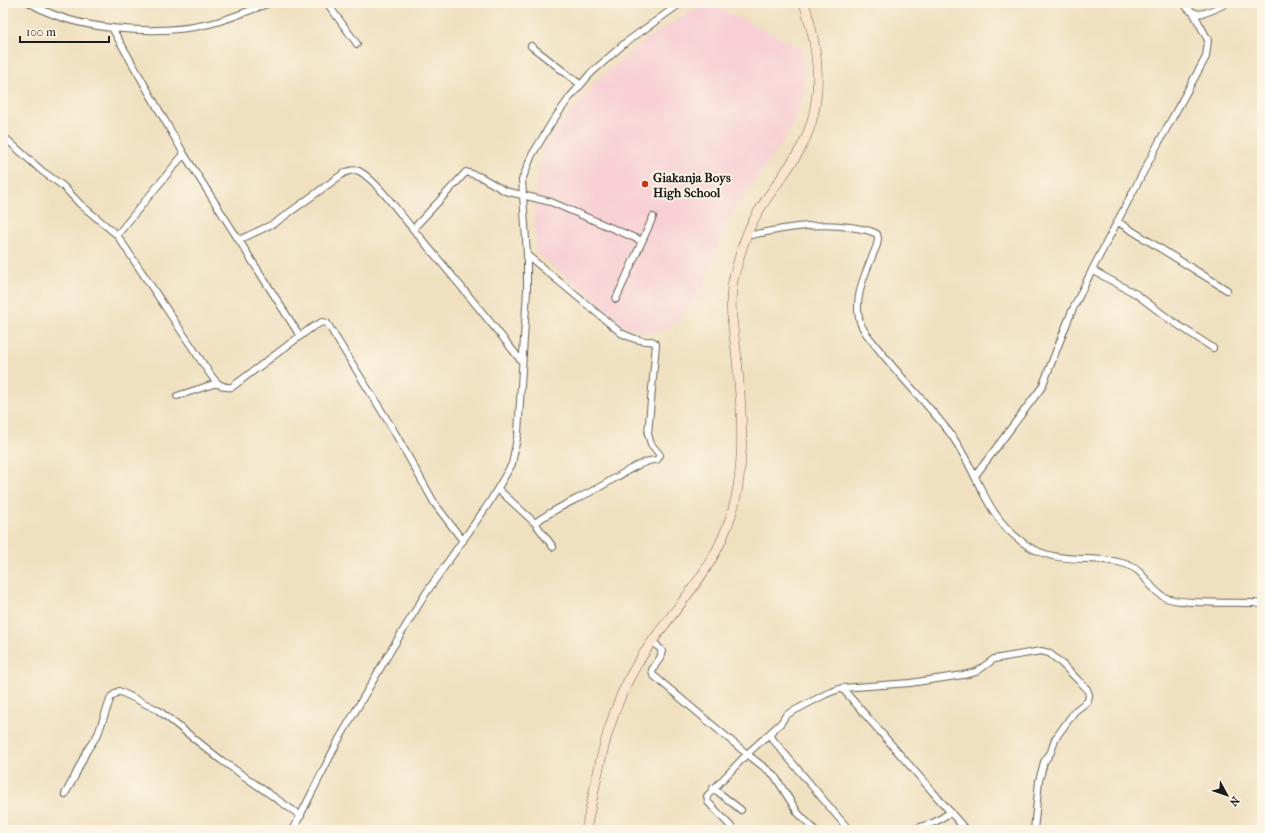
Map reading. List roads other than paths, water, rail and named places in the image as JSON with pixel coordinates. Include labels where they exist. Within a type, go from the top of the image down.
[{"type":"main road","points":[[586,830],[602,753],[613,715],[634,670],[652,640],[701,574],[716,551],[727,528],[735,501],[740,465],[740,398],[732,328],[731,296],[734,278],[746,236],[759,212],[802,145],[816,103],[817,63],[810,21],[804,3]]},
{"type":"street","points":[[30,3],[55,15],[92,25],[112,28],[162,30],[208,24],[270,3]]},
{"type":"street","points":[[327,3],[357,44]]},
{"type":"street","points":[[293,830],[338,741],[372,682],[426,593],[498,489],[512,464],[516,447],[527,255],[522,180],[539,143],[552,122],[580,84],[625,43],[681,3]]},
{"type":"street","points":[[975,476],[1042,387],[1071,313],[1092,270],[1159,142],[1206,57],[1208,40],[1194,14],[1184,3]]},
{"type":"street","points":[[1194,14],[1201,15],[1227,3]]},
{"type":"street","points":[[112,28],[184,154],[300,336]]},
{"type":"street","points":[[531,46],[580,84]]},
{"type":"street","points":[[3,136],[42,171],[63,186],[80,204],[117,235],[198,358],[217,383],[224,388],[232,387],[300,336],[322,322],[329,325],[348,358],[392,426],[435,504],[463,541]]},
{"type":"street","points":[[117,235],[184,154]]},
{"type":"street","points":[[239,240],[275,222],[344,173],[355,170],[371,181],[463,286],[522,362]]},
{"type":"street","points":[[413,229],[466,172],[481,177],[505,191],[550,202],[642,241]]},
{"type":"street","points":[[616,299],[653,218]]},
{"type":"street","points":[[1118,222],[1227,290]]},
{"type":"street","points":[[746,236],[791,227],[813,225],[833,225],[869,230],[877,234],[877,245],[859,294],[857,305],[859,319],[864,331],[894,371],[949,433],[975,476],[983,497],[1004,527],[1029,546],[1051,556],[1115,562],[1134,567],[1143,574],[1158,592],[1173,600],[1262,604]]},
{"type":"street","points":[[527,255],[621,332],[642,342],[652,341],[656,344],[648,434],[651,444],[660,455],[657,460],[652,459],[628,470],[580,498],[552,510],[534,522]]},
{"type":"street","points":[[1092,270],[1136,294],[1169,319],[1213,348]]},
{"type":"street","points":[[177,396],[217,383]]},
{"type":"street","points":[[498,489],[534,522],[553,547]]},
{"type":"street","points":[[652,640],[662,651],[660,658],[652,670],[653,675],[747,754],[774,774],[798,813],[815,830]]},
{"type":"street","points":[[734,830],[708,802],[707,796],[713,788],[791,711],[842,688],[910,683],[963,675],[976,672],[994,659],[1041,651],[1049,653],[1087,689],[1089,696],[1088,702],[1075,712],[1055,739],[1044,762],[1039,781],[1034,830]]},
{"type":"street","points":[[842,688],[966,830]]},
{"type":"street","points":[[65,794],[86,752],[98,734],[111,697],[119,692],[158,710],[221,760],[301,816]]},
{"type":"street","points":[[768,735],[849,830]]},
{"type":"street","points":[[713,788],[742,810]]},
{"type":"street","points":[[920,827],[935,822],[951,812]]},
{"type":"place","name":"Giakanja Boys High School","points":[[645,184]]}]
